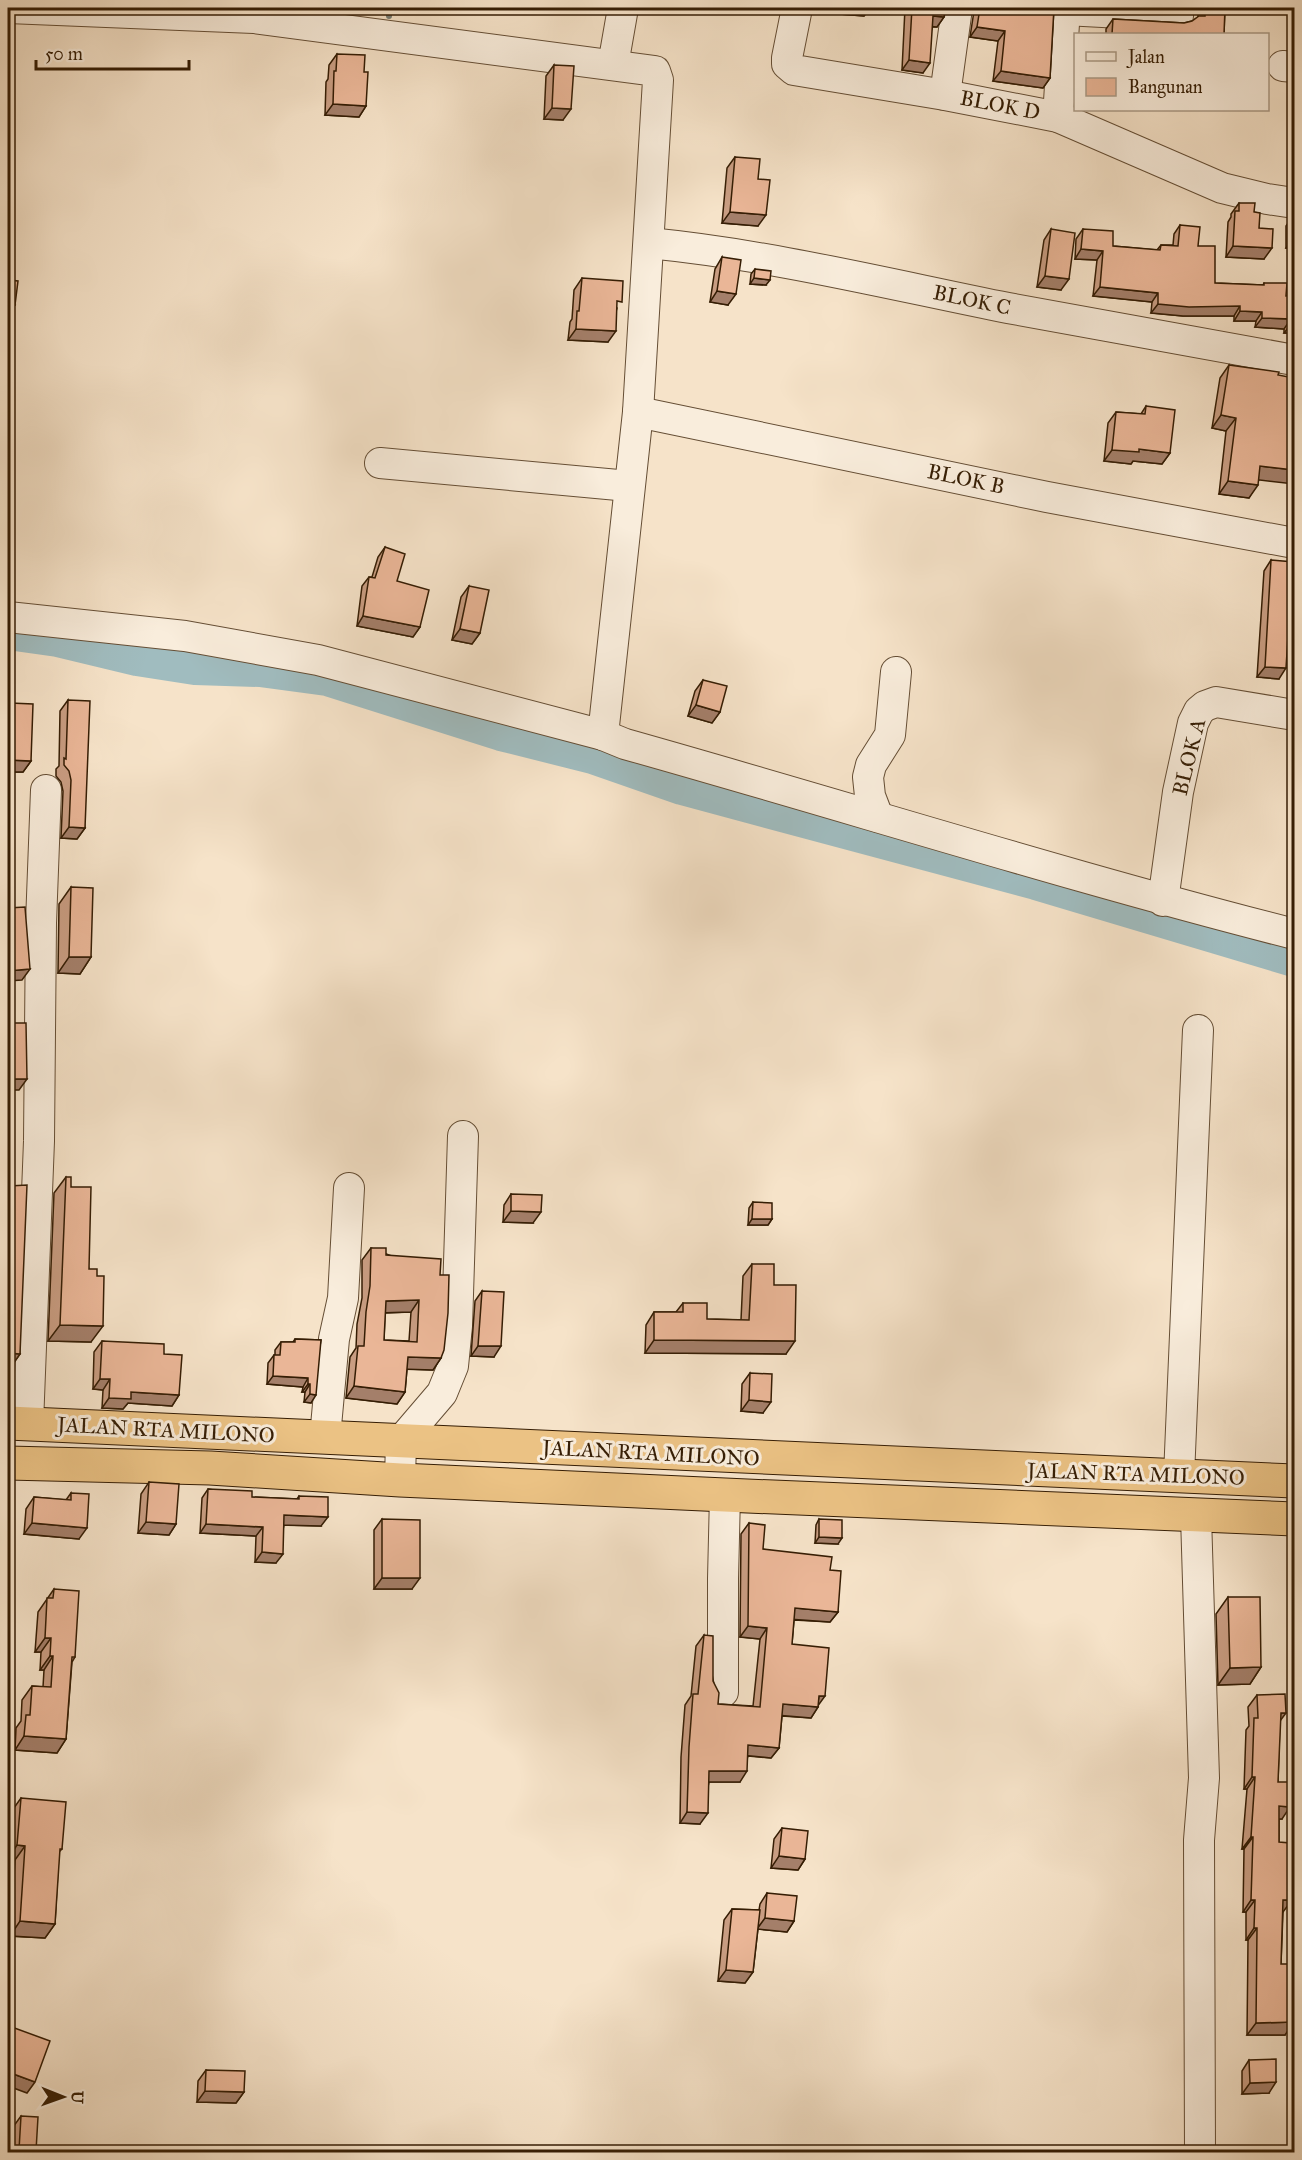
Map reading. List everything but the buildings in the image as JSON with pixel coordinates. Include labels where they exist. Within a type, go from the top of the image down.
[{"type":"highway","name":"JALAN RTA MILONO","points":[[18,1423],[1294,1481]]},
{"type":"highway","name":"JALAN RTA MILONO","points":[[8,1463],[210,1468],[400,1480],[1294,1519]]},
{"type":"street","points":[[8,8],[254,13],[650,69],[658,75],[638,412],[603,735]]},
{"type":"street","points":[[613,65],[622,8]]},
{"type":"street","name":"BLOK D","points":[[797,8],[787,58],[790,68],[1058,117],[1213,184],[1244,194],[1294,203]]},
{"type":"street","points":[[945,95],[957,8]]},
{"type":"street","points":[[1058,117],[1065,9],[1178,16]]},
{"type":"street","name":"BLOK C","points":[[649,243],[727,252],[838,272],[1007,307],[1294,360]]},
{"type":"street","name":"BLOK B","points":[[638,412],[1047,497],[1294,543]]},
{"type":"street","points":[[380,464],[629,486]]},
{"type":"street","points":[[8,617],[185,636],[318,660],[603,735],[625,744],[1163,901],[1294,934]]},
{"type":"street","points":[[878,818],[870,796],[868,777],[871,765],[890,735],[896,672]]},
{"type":"street","name":"BLOK A","points":[[1163,901],[1178,792],[1193,723],[1199,711],[1216,702],[1294,716]]},
{"type":"street","points":[[18,1423],[39,1141],[41,923],[46,790]]},
{"type":"street","points":[[1179,1476],[1198,1030]]},
{"type":"street","points":[[400,1480],[401,1441],[442,1393],[453,1366],[457,1326],[463,1136]]},
{"type":"street","points":[[325,1437],[334,1339],[343,1298],[350,1188]]},
{"type":"street","points":[[723,1692],[725,1495]]},
{"type":"street","points":[[1196,1516],[1204,1778],[1199,1839],[1200,2152]]},
{"type":"waterway","points":[[389,8],[389,16]]},
{"type":"waterway","points":[[8,631],[58,638],[137,657],[195,666],[260,668],[327,677],[501,732],[593,755],[682,786],[1036,881],[1294,958]]}]
